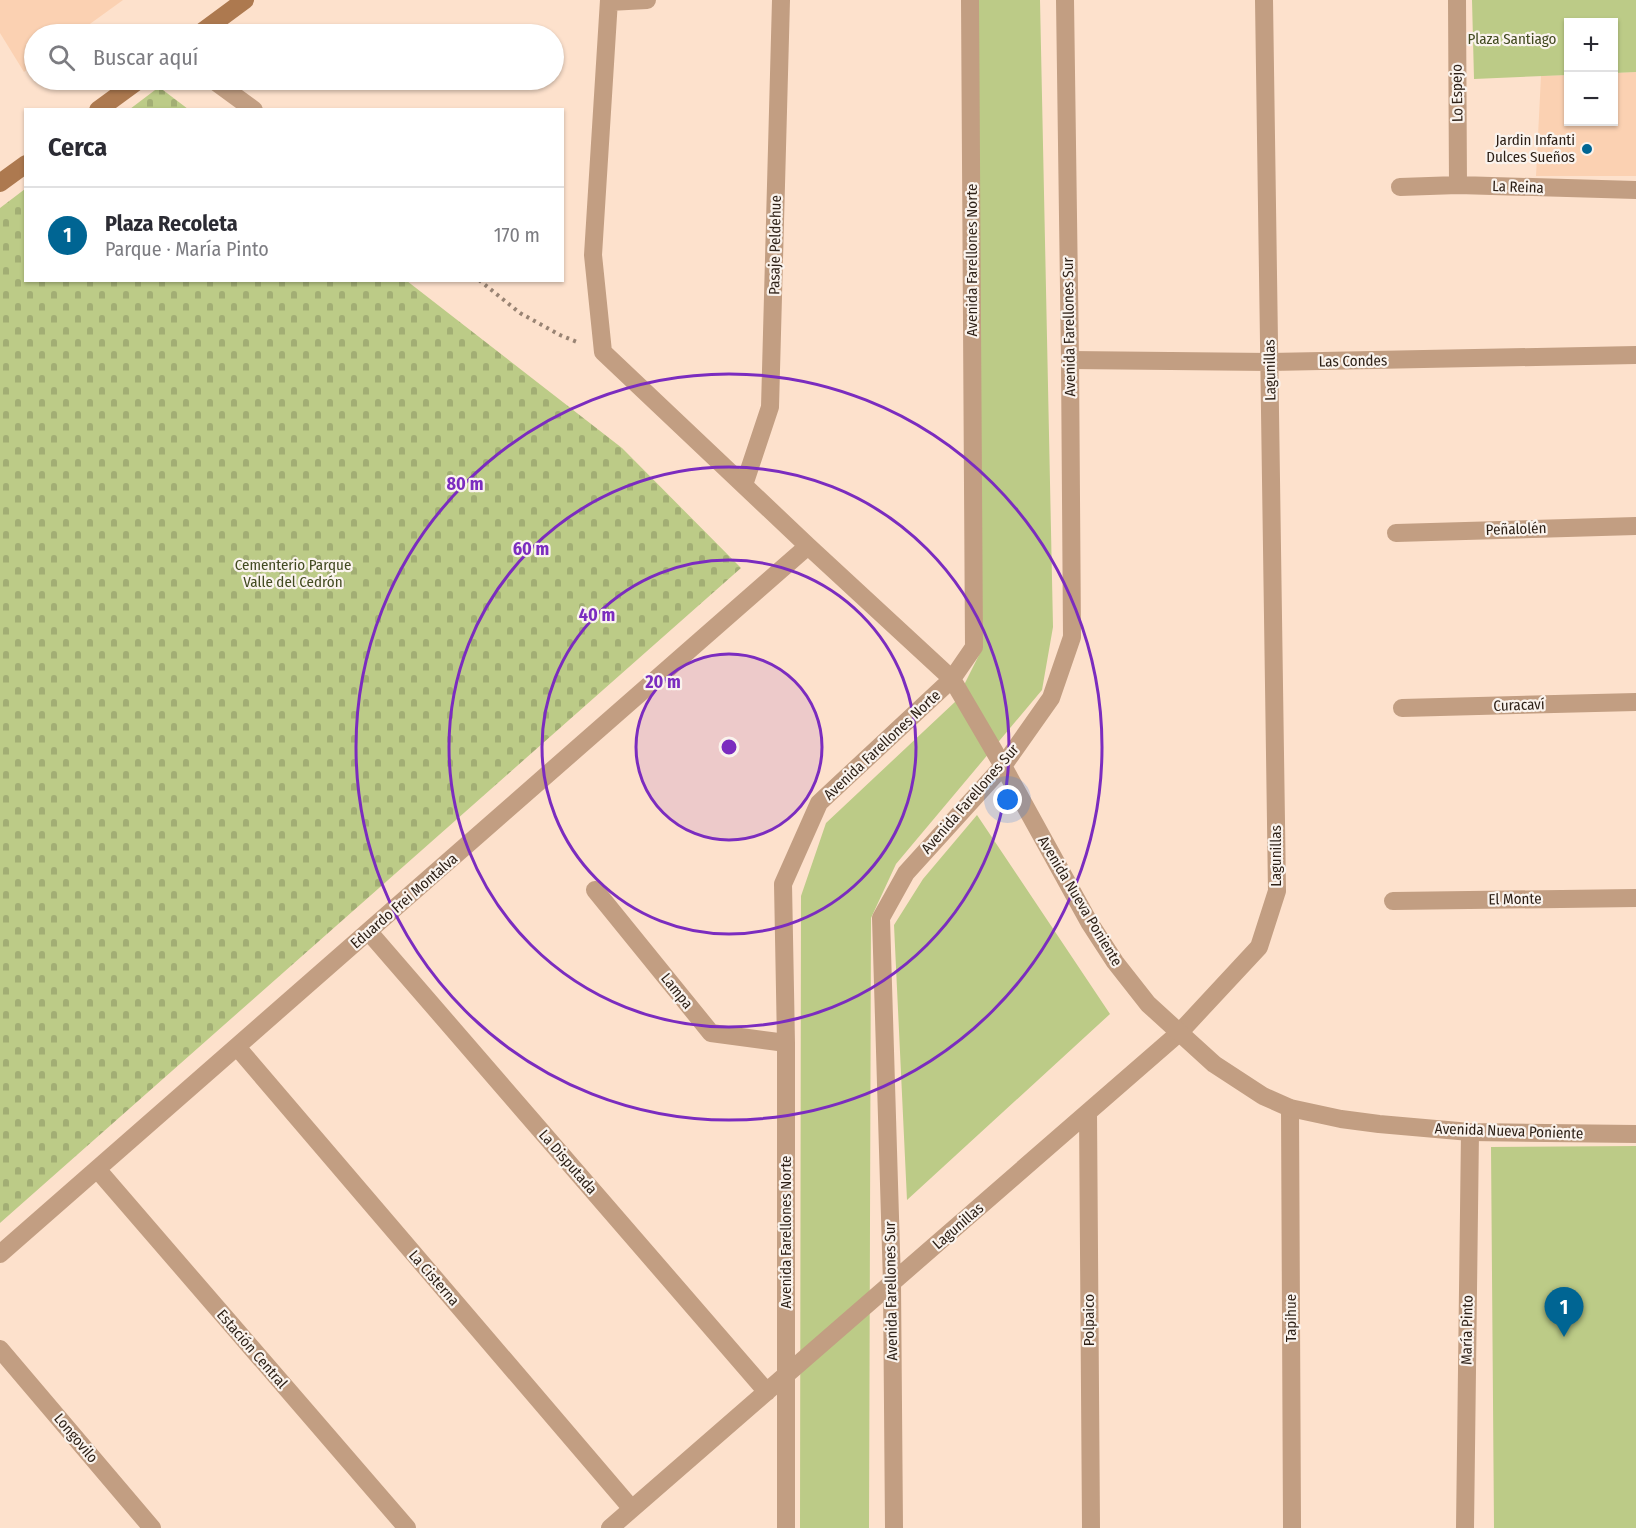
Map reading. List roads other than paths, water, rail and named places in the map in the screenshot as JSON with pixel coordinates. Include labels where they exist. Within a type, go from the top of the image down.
[{"type":"main road","points":[[213,24],[245,0]]},
{"type":"main road","points":[[101,108],[125,90]]},
{"type":"main road","points":[[0,183],[24,165]]},
{"type":"street","points":[[609,1],[647,0]]},
{"type":"street","name":"Pasaje Peldehue","points":[[744,484],[770,407],[781,0]]},
{"type":"street","name":"Avenida Farellones Norte","points":[[786,1528],[786,1043],[783,884],[819,803],[952,679],[974,647],[970,0]]},
{"type":"street","name":"Avenida Farellones Sur","points":[[894,1528],[892,1283],[881,918],[906,873],[1003,766],[1051,698],[1072,638],[1065,0]]},
{"type":"street","name":"Lagunillas","points":[[610,1528],[1179,1033],[1259,947],[1277,891],[1264,0]]},
{"type":"street","name":"Lo Espejo","points":[[1456,0],[1458,185]]},
{"type":"street","name":"Avenida Nueva Poniente","points":[[609,1],[593,255],[603,352],[952,679],[1089,922],[1115,962],[1148,1004],[1214,1064],[1263,1096],[1290,1108],[1379,1124],[1470,1132],[1636,1134]]},
{"type":"street","points":[[227,90],[251,108]]},
{"type":"street","name":"La Reina","points":[[1400,187],[1458,185],[1636,190]]},
{"type":"street","name":"Las Condes","points":[[1070,360],[1270,362],[1636,355]]},
{"type":"street","name":"Peñalolén","points":[[1396,532],[1636,526]]},
{"type":"street","name":"Eduardo Frei Montalva","points":[[0,1254],[808,546]]},
{"type":"street","name":"Curacaví","points":[[1402,708],[1636,702]]},
{"type":"street","name":"Lampa","points":[[595,890],[711,1033],[786,1043]]},
{"type":"street","name":"El Monte","points":[[1393,901],[1636,898]]},
{"type":"street","name":"La Disputada","points":[[369,932],[767,1392]]},
{"type":"street","name":"La Cisterna","points":[[237,1047],[632,1509]]},
{"type":"street","name":"Tapihue","points":[[1290,1108],[1292,1528]]},
{"type":"street","name":"Polpaico","points":[[1088,1113],[1091,1528]]},
{"type":"street","name":"María Pinto","points":[[1465,1528],[1470,1132]]},
{"type":"street","name":"Estación Central","points":[[97,1169],[407,1528]]},
{"type":"street","name":"Longovilo","points":[[0,1349],[152,1528]]},
{"type":"place","name":"Jardin Infanti Dulces Sueños","points":[[1587,149]]},
{"type":"place","name":"Plaza Recoleta","points":[[1564,1337]]},
{"type":"park label","name":"Plaza Santiago","points":[[1512,39]]},
{"type":"park label","name":"Cementerio Parque Valle del Cedrón","points":[[293,574]]}]
